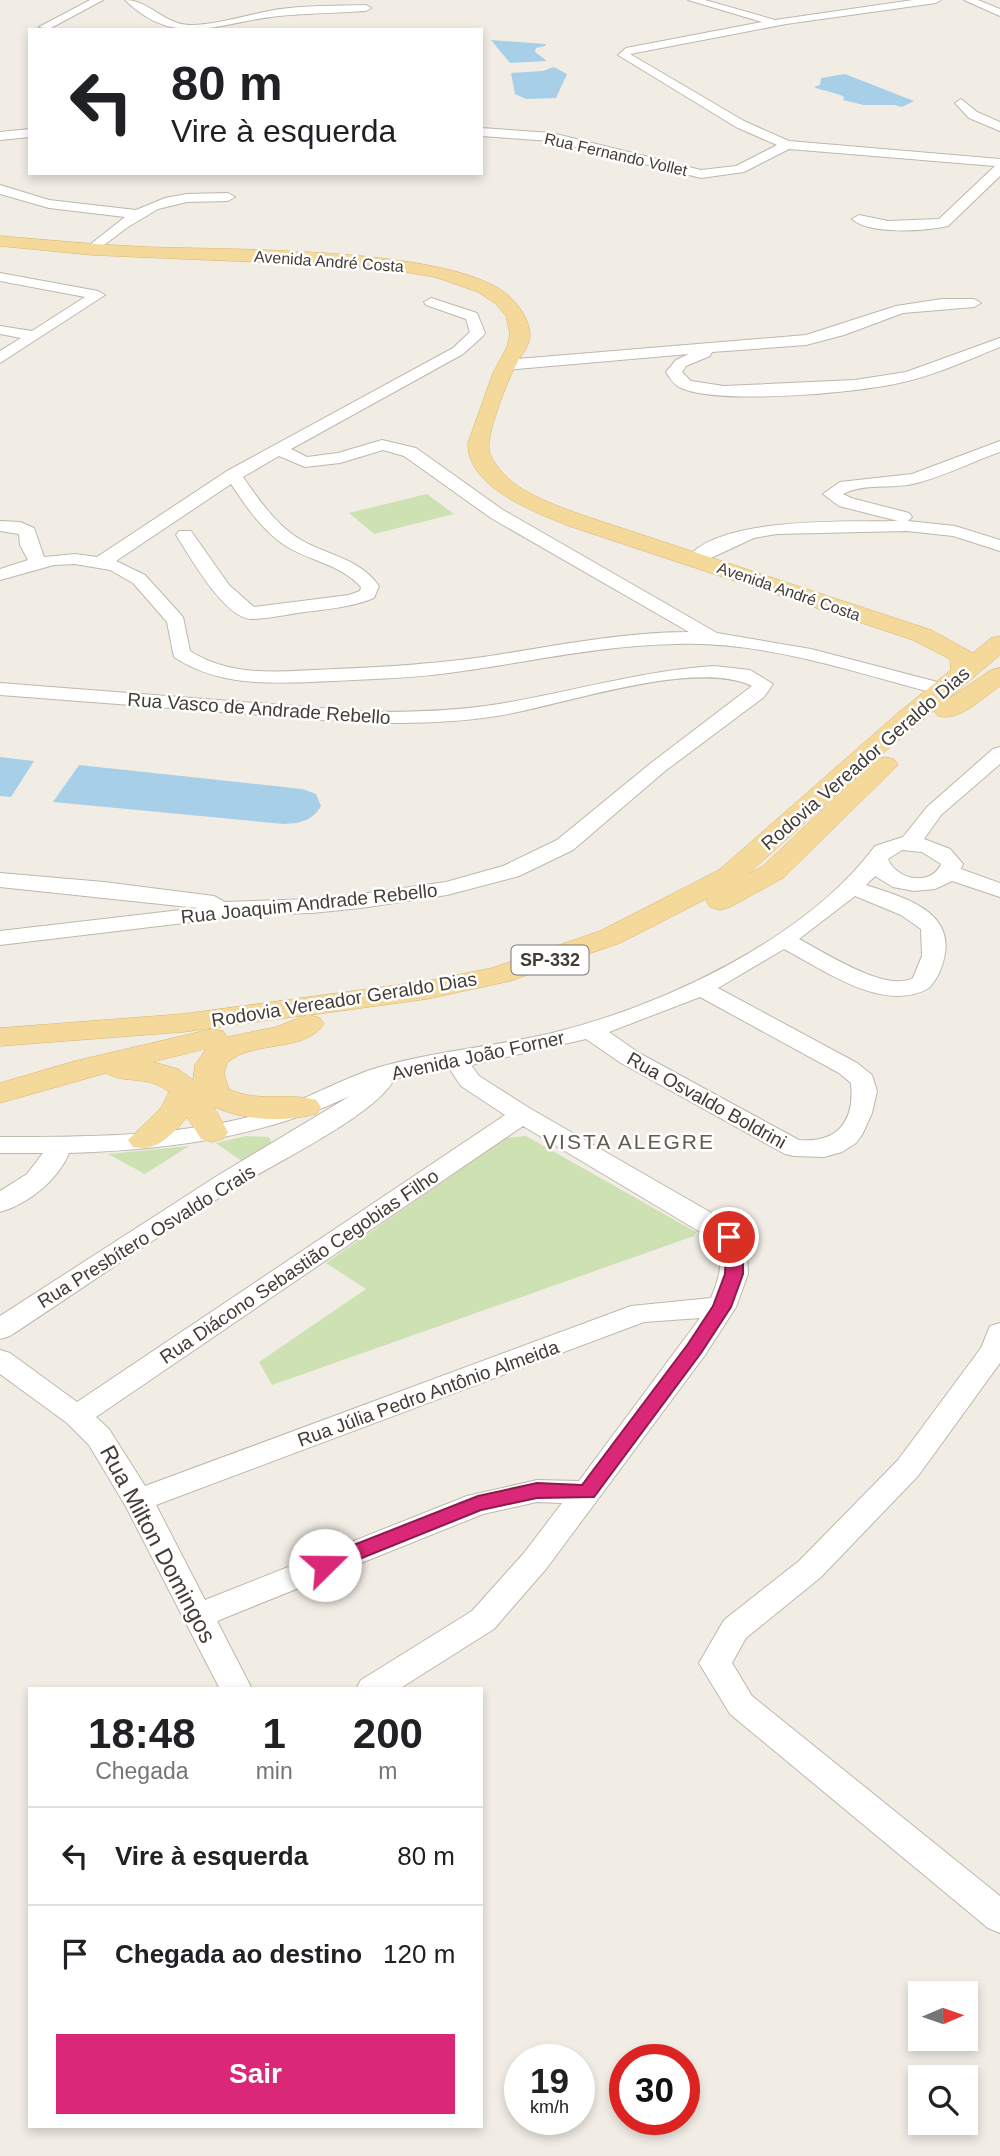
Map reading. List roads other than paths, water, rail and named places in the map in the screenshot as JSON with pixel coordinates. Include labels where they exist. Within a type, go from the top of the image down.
[{"type":"main road","name":"Avenida André Costa","points":[[0,241],[92,250],[373,262],[409,266],[464,279],[497,296],[514,313],[520,334],[518,347],[506,365],[480,435],[478,451],[495,478],[553,511],[922,635],[962,655],[953,681]]},
{"type":"main road","name":"Avenida André Costa","points":[[922,635],[976,640],[1000,636]]},
{"type":"main road","name":"Rodovia Vereador Geraldo Dias","points":[[1,1038],[183,1023],[427,990],[499,975],[610,937],[729,876],[1000,643]]},
{"type":"main road","name":"Rodovia Vereador Geraldo Dias","points":[[0,1093],[183,1044],[429,1009],[567,972],[629,949],[772,872],[920,732],[965,697],[1000,675]]},
{"type":"main road","points":[[292,1112],[241,1106],[224,1101],[215,1093],[208,1079],[209,1065],[218,1053],[233,1045],[288,1034],[309,1024]]},
{"type":"main road","points":[[86,1068],[148,1068],[172,1077],[225,1130]]},
{"type":"main road","points":[[144,1140],[174,1113],[185,1091]]},
{"type":"street","points":[[45,27],[98,0]]},
{"type":"street","points":[[130,0],[173,26],[185,28],[199,28],[277,13],[366,8]]},
{"type":"street","points":[[693,0],[778,23]]},
{"type":"street","points":[[936,0],[778,23],[626,51],[624,55],[740,124],[787,145],[1000,163]]},
{"type":"street","points":[[969,0],[1000,13]]},
{"type":"street","points":[[961,103],[973,115],[1000,127]]},
{"type":"street","name":"Rua Fernando Vollet","points":[[483,132],[523,135],[570,132],[677,170],[701,174],[739,169],[787,145]]},
{"type":"street","points":[[0,136],[28,133]]},
{"type":"street","points":[[812,147],[797,153],[817,162]]},
{"type":"street","points":[[859,219],[872,223],[943,223],[1000,169]]},
{"type":"street","points":[[0,189],[27,201],[51,206],[135,214]]},
{"type":"street","points":[[92,250],[135,214],[173,201],[199,196],[228,197]]},
{"type":"street","points":[[0,277],[98,295],[0,358]]},
{"type":"street","points":[[102,562],[233,475],[458,351],[478,333],[472,316],[431,302]]},
{"type":"street","points":[[506,365],[625,357],[722,345],[818,338],[894,311],[946,303],[974,303]]},
{"type":"street","points":[[0,330],[34,336]]},
{"type":"street","points":[[722,345],[681,363],[674,372],[685,384],[709,388],[779,390],[842,386],[896,379],[946,364],[999,342]]},
{"type":"street","points":[[277,449],[305,462],[340,458],[382,445],[410,452],[496,514],[718,641]]},
{"type":"street","points":[[907,526],[910,520],[845,502],[832,494],[836,490],[853,485],[902,481],[940,471],[1000,446]]},
{"type":"street","points":[[185,535],[211,575],[243,609],[251,613],[353,600],[368,594],[370,586],[360,573],[344,563],[294,544],[255,507],[233,475]]},
{"type":"street","points":[[0,526],[20,527],[28,532],[29,565]]},
{"type":"street","points":[[696,558],[750,534],[777,529],[907,526],[956,531],[1000,545]]},
{"type":"street","points":[[0,569],[75,559],[102,562],[139,579],[176,621],[181,653],[198,665],[238,675],[302,677],[418,671],[576,648],[679,638],[718,641],[834,659],[865,670],[953,681]]},
{"type":"street","points":[[0,575],[29,565]]},
{"type":"street","name":"Rua Vasco de Andrade Rebello","points":[[0,689],[335,717],[384,718],[499,710],[700,670],[741,673],[758,678],[763,684]]},
{"type":"street","name":"Rua Joaquim Andrade Rebello","points":[[0,938],[209,913],[228,908],[312,906],[361,901],[447,888],[511,871],[565,845],[658,767],[757,693],[763,684]]},
{"type":"street","points":[[950,873],[950,860],[934,848],[909,844],[934,811],[1000,753]]},
{"type":"street","points":[[934,811],[934,848]]},
{"type":"street","name":"Avenida João Forner","points":[[0,1145],[144,1140],[225,1130],[292,1112],[390,1072],[591,1031],[657,1007],[747,964],[785,941],[853,892],[877,863],[883,851],[909,844]]},
{"type":"street","points":[[877,863],[882,872],[894,880],[910,884],[927,884],[941,880],[950,873]]},
{"type":"street","points":[[950,873],[1000,890]]},
{"type":"street","points":[[0,880],[211,902],[228,908]]},
{"type":"street","name":"Avenida João Forner","points":[[853,892],[894,880]]},
{"type":"street","points":[[97,925],[105,904],[104,889]]},
{"type":"street","points":[[785,941],[873,984],[890,988],[921,983],[928,972],[936,938],[932,926],[920,916],[853,892]]},
{"type":"street","name":"Rua Osvaldo Boldrini","points":[[591,1031],[630,1058],[794,1148],[817,1150],[837,1146],[851,1134],[866,1097],[863,1080],[848,1068],[700,986]]},
{"type":"street","points":[[375,1687],[483,1620],[535,1561],[695,1348],[722,1307],[734,1274],[734,1251],[729,1237],[713,1224],[522,1115],[470,1081],[455,1059]]},
{"type":"street","name":"Rua Presbítero Osvaldo Crais","points":[[0,1329],[226,1182],[292,1145],[373,1092],[390,1072]]},
{"type":"street","points":[[292,1112],[292,1145]]},
{"type":"street","name":"Rua Diácono Sebastião Cegobias Filho","points":[[77,1416],[522,1115]]},
{"type":"street","points":[[225,1130],[261,1136],[264,1152],[251,1169]]},
{"type":"street","points":[[0,1203],[47,1171],[57,1154],[58,1145]]},
{"type":"street","name":"Rua Júlia Pedro Antônio Almeida","points":[[138,1500],[641,1313],[722,1307]]},
{"type":"street","points":[[1000,1333],[994,1351],[908,1468],[810,1569],[735,1629],[715,1663],[741,1704],[1000,1917]]},
{"type":"street","name":"Rua Milton Domingos","points":[[0,1360],[77,1416],[99,1437],[138,1500],[235,1687]]},
{"type":"street","points":[[197,1616],[478,1504],[537,1491],[587,1492]]},
{"type":"water","points":[[491,40],[546,44],[536,48],[535,52],[547,61],[510,63]]},
{"type":"water","points":[[554,67],[567,74],[556,98],[526,99],[515,94],[511,73],[543,71]]},
{"type":"water","points":[[845,74],[914,101],[902,107],[864,105],[843,100],[844,97],[814,87],[820,85],[821,78]]},
{"type":"water","points":[[0,757],[34,761],[11,797],[0,796]]},
{"type":"water","points":[[79,765],[302,789],[316,794],[321,806],[306,820],[284,824],[53,802]]},
{"type":"district","name":"VISTA ALEGRE","points":[[629,1142]]}]
